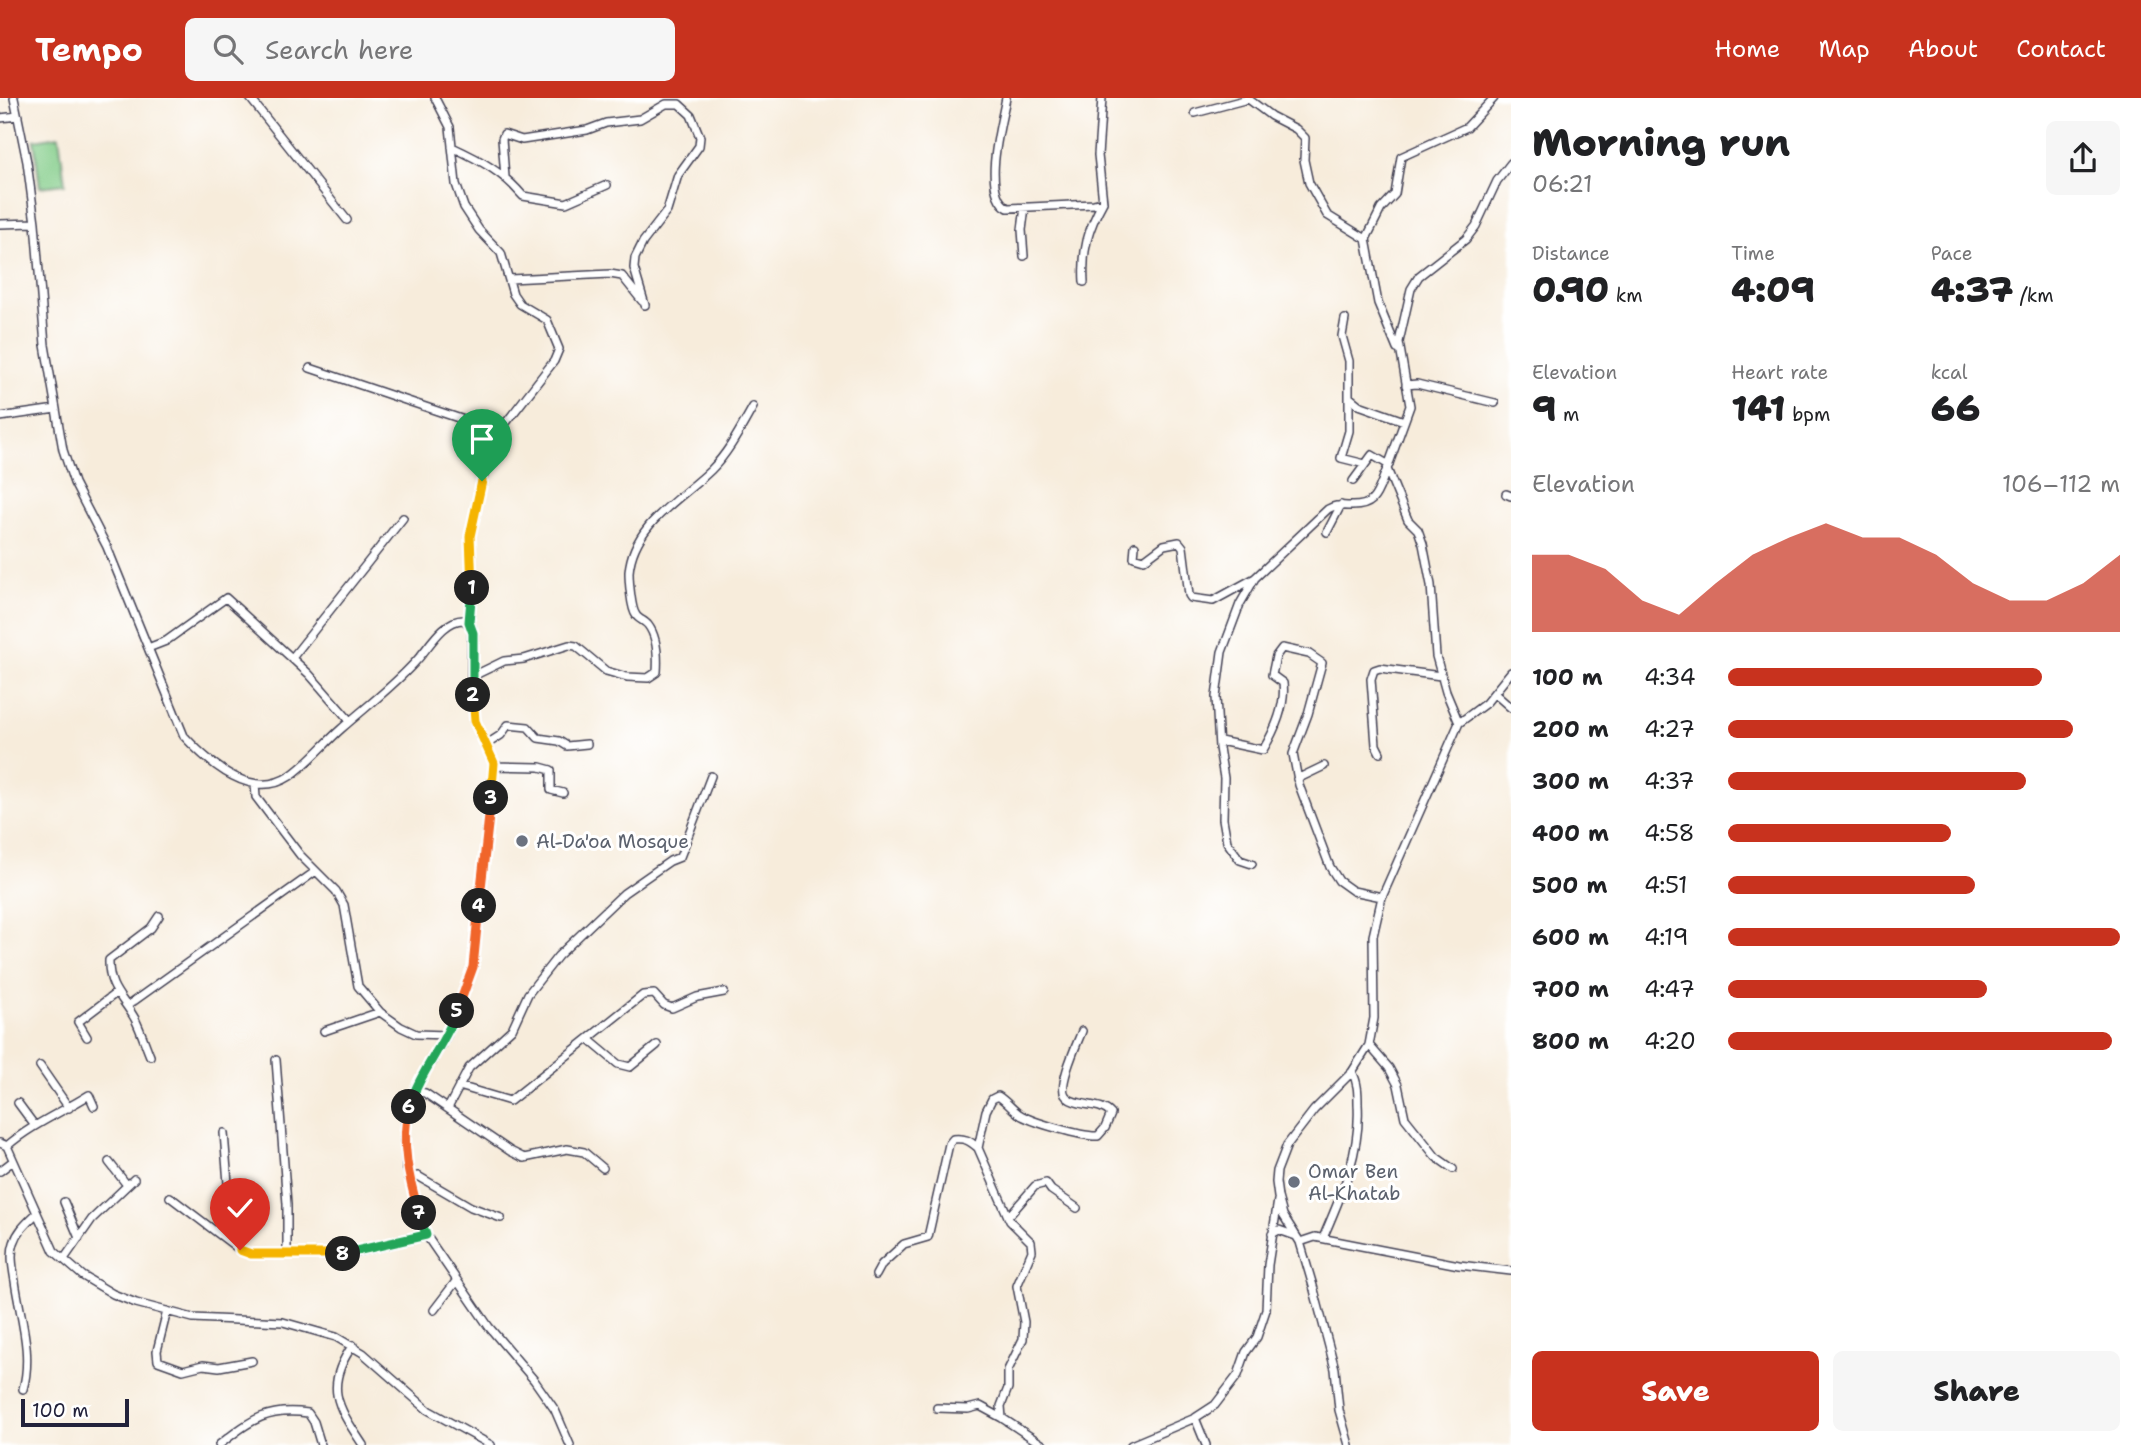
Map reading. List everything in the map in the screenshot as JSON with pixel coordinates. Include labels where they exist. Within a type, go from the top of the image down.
[{"type":"street","points":[[12,98],[18,111],[35,223],[45,345],[63,450],[75,483],[107,547],[184,736],[219,767],[241,780],[268,785],[289,777],[395,683],[450,624],[458,620],[469,622]]},
{"type":"street","points":[[250,98],[347,220]]},
{"type":"street","points":[[435,98],[450,127],[456,184],[464,207],[479,230],[501,253],[513,294],[520,304],[547,320],[559,349],[554,361],[495,437],[470,536],[472,583],[469,622],[473,633],[471,677],[475,721],[487,744],[494,766],[473,967],[447,1035],[414,1091],[405,1122],[406,1166],[426,1235],[489,1327],[534,1380],[555,1410],[570,1445]]},
{"type":"street","points":[[1006,98],[995,162],[996,194],[1001,204],[1009,208],[1103,202]]},
{"type":"street","points":[[1084,282],[1082,259],[1091,224],[1103,202],[1104,192],[1098,155],[1102,98]]},
{"type":"street","points":[[1195,113],[1248,98],[1271,116],[1296,129],[1305,138],[1304,160],[1309,183],[1327,215],[1366,239]]},
{"type":"street","points":[[1402,359],[1378,303],[1366,239],[1381,209],[1395,194],[1401,158],[1467,127],[1494,98]]},
{"type":"street","points":[[505,177],[502,139],[504,134],[522,140],[587,130],[606,123],[640,119],[666,104],[680,104],[691,115],[700,137],[699,146],[678,175],[667,211],[643,242],[635,258],[634,268],[645,305],[622,276],[610,274],[510,279]]},
{"type":"street","points":[[0,118],[18,111]]},
{"type":"street","points":[[452,147],[482,161],[505,177],[523,196],[566,203],[607,185]]},
{"type":"street","points":[[1135,546],[1134,557],[1144,560],[1164,545],[1179,542],[1184,547],[1186,582],[1191,598],[1213,601],[1255,578],[1328,509],[1337,504],[1365,506],[1374,500],[1410,406],[1399,342],[1410,289],[1419,276],[1466,239],[1476,226],[1497,181],[1511,163]]},
{"type":"street","points":[[1024,256],[1022,230],[1025,207]]},
{"type":"street","points":[[0,224],[35,223]]},
{"type":"street","points":[[1345,319],[1342,336],[1349,361],[1349,431],[1341,458],[1366,464]]},
{"type":"street","points":[[310,368],[482,426],[495,437]]},
{"type":"street","points":[[1406,385],[1417,384],[1495,403]]},
{"type":"street","points":[[1349,397],[1359,405],[1404,421]]},
{"type":"street","points":[[471,677],[504,662],[524,659],[569,645],[576,646],[606,671],[627,677],[648,678],[657,672],[654,637],[647,624],[635,614],[632,601],[629,574],[634,550],[647,528],[713,468],[734,440],[753,407]]},
{"type":"street","points":[[0,417],[56,410]]},
{"type":"street","points":[[1353,481],[1372,456],[1388,467],[1408,520],[1418,530],[1431,585],[1433,638],[1441,676],[1459,723]]},
{"type":"street","points":[[1327,532],[1341,505]]},
{"type":"street","points":[[292,658],[403,518]]},
{"type":"street","points":[[1252,864],[1240,860],[1227,842],[1223,819],[1224,778],[1216,697],[1222,652],[1240,604],[1255,578]]},
{"type":"street","points":[[148,648],[166,641],[226,598],[309,674],[350,721]]},
{"type":"street","points":[[1220,741],[1263,750],[1285,700],[1283,683],[1272,676],[1276,656],[1282,648],[1309,654],[1322,663],[1293,754],[1297,779],[1330,867],[1339,881],[1353,891],[1382,897]]},
{"type":"street","points":[[1380,753],[1376,745],[1371,680],[1374,670],[1380,668],[1441,676]]},
{"type":"street","points":[[1349,1445],[1339,1410],[1335,1369],[1298,1239],[1283,1215],[1278,1198],[1278,1171],[1287,1145],[1314,1110],[1352,1072],[1369,1045],[1374,1018],[1373,936],[1382,897],[1459,723],[1486,703],[1511,672]]},
{"type":"street","points":[[1494,693],[1511,708]]},
{"type":"street","points":[[487,744],[501,735],[508,725],[528,727],[538,738],[559,741],[567,746],[587,744]]},
{"type":"street","points":[[494,766],[540,767],[551,770],[551,790],[563,793]]},
{"type":"street","points":[[1297,779],[1324,766]]},
{"type":"street","points":[[447,1108],[469,1068],[512,1029],[528,994],[558,956],[624,894],[670,861],[680,858],[711,776]]},
{"type":"street","points":[[255,784],[256,797],[300,855],[336,891],[344,905],[358,986],[380,1012],[401,1027],[416,1034],[447,1035]]},
{"type":"street","points":[[127,1006],[316,871]]},
{"type":"street","points":[[150,1056],[136,1020],[116,993],[109,960],[151,928],[159,916]]},
{"type":"street","points":[[459,1086],[509,1101],[649,993],[672,1008],[697,997],[724,992]]},
{"type":"street","points":[[87,1037],[78,1022],[116,993]]},
{"type":"street","points":[[324,1031],[380,1012]]},
{"type":"street","points":[[978,1148],[986,1111],[992,1099],[998,1096],[1006,1100],[1018,1114],[1088,1137],[1098,1136],[1111,1114],[1105,1108],[1078,1103],[1067,1098],[1064,1093],[1063,1082],[1082,1031]]},
{"type":"street","points":[[588,1039],[618,1064],[630,1067],[657,1045]]},
{"type":"street","points":[[1369,1045],[1398,1085],[1405,1118],[1436,1157],[1453,1169]]},
{"type":"street","points":[[276,1060],[287,1203],[287,1254]]},
{"type":"street","points":[[40,1066],[69,1108]]},
{"type":"street","points":[[1323,1238],[1350,1174],[1360,1129],[1356,1080],[1352,1072]]},
{"type":"street","points":[[414,1091],[425,1093],[524,1158],[567,1149],[584,1152],[603,1168]]},
{"type":"street","points":[[94,1106],[89,1095],[4,1144],[54,1251],[83,1276],[113,1294],[192,1318],[283,1322],[312,1329],[353,1345],[428,1410],[491,1445]]},
{"type":"street","points":[[18,1103],[35,1126]]},
{"type":"street","points":[[224,1133],[231,1221],[230,1242]]},
{"type":"street","points":[[876,1275],[882,1264],[904,1244],[928,1237],[949,1144],[953,1139],[968,1139],[978,1148],[1008,1217],[1031,1242],[1032,1251],[1017,1286],[1024,1322],[1023,1339],[1009,1370],[1008,1388],[1001,1406],[1002,1418]]},
{"type":"street","points":[[0,1171],[13,1161]]},
{"type":"street","points":[[109,1162],[127,1185]]},
{"type":"street","points":[[409,1178],[418,1176],[471,1207],[501,1218]]},
{"type":"street","points":[[64,1259],[92,1219],[134,1179]]},
{"type":"street","points":[[1008,1217],[1035,1186],[1046,1183],[1051,1190],[1077,1208]]},
{"type":"street","points":[[170,1197],[230,1242],[251,1254],[349,1254],[426,1235]]},
{"type":"street","points":[[1131,1445],[1195,1418],[1215,1405],[1238,1375],[1246,1352],[1257,1337],[1266,1310],[1268,1265],[1278,1198]]},
{"type":"street","points":[[64,1202],[79,1238]]},
{"type":"street","points":[[23,1389],[27,1374],[27,1350],[17,1298],[13,1246],[19,1231],[37,1213]]},
{"type":"street","points":[[1272,1234],[1279,1230],[1298,1239],[1323,1238],[1459,1265],[1511,1271]]},
{"type":"street","points":[[434,1310],[457,1280]]},
{"type":"street","points":[[167,1311],[157,1351],[158,1361],[183,1370],[203,1365],[219,1367],[252,1361]]},
{"type":"street","points":[[353,1345],[343,1359],[335,1390],[336,1400],[363,1445]]},
{"type":"street","points":[[937,1408],[968,1409],[980,1406],[1043,1445]]},
{"type":"street","points":[[219,1445],[246,1423],[270,1412],[289,1410],[307,1413],[314,1422],[321,1445]]},
{"type":"street","points":[[1195,1418],[1206,1445]]},
{"type":"green space","points":[[59,136],[65,184],[40,187],[34,140]]},
{"type":"place","name":"Al-Da'oa Mosque","points":[[522,841]]},
{"type":"place","name":"Omar Ben Al-Khatab","points":[[1294,1182]]},
{"type":"route","points":[[240,1250],[251,1254],[349,1254],[426,1235],[406,1166],[405,1122],[414,1091],[447,1035],[473,967],[493,782],[494,763],[475,721],[471,677],[473,633],[469,622],[472,583],[470,536],[482,481]]}]
